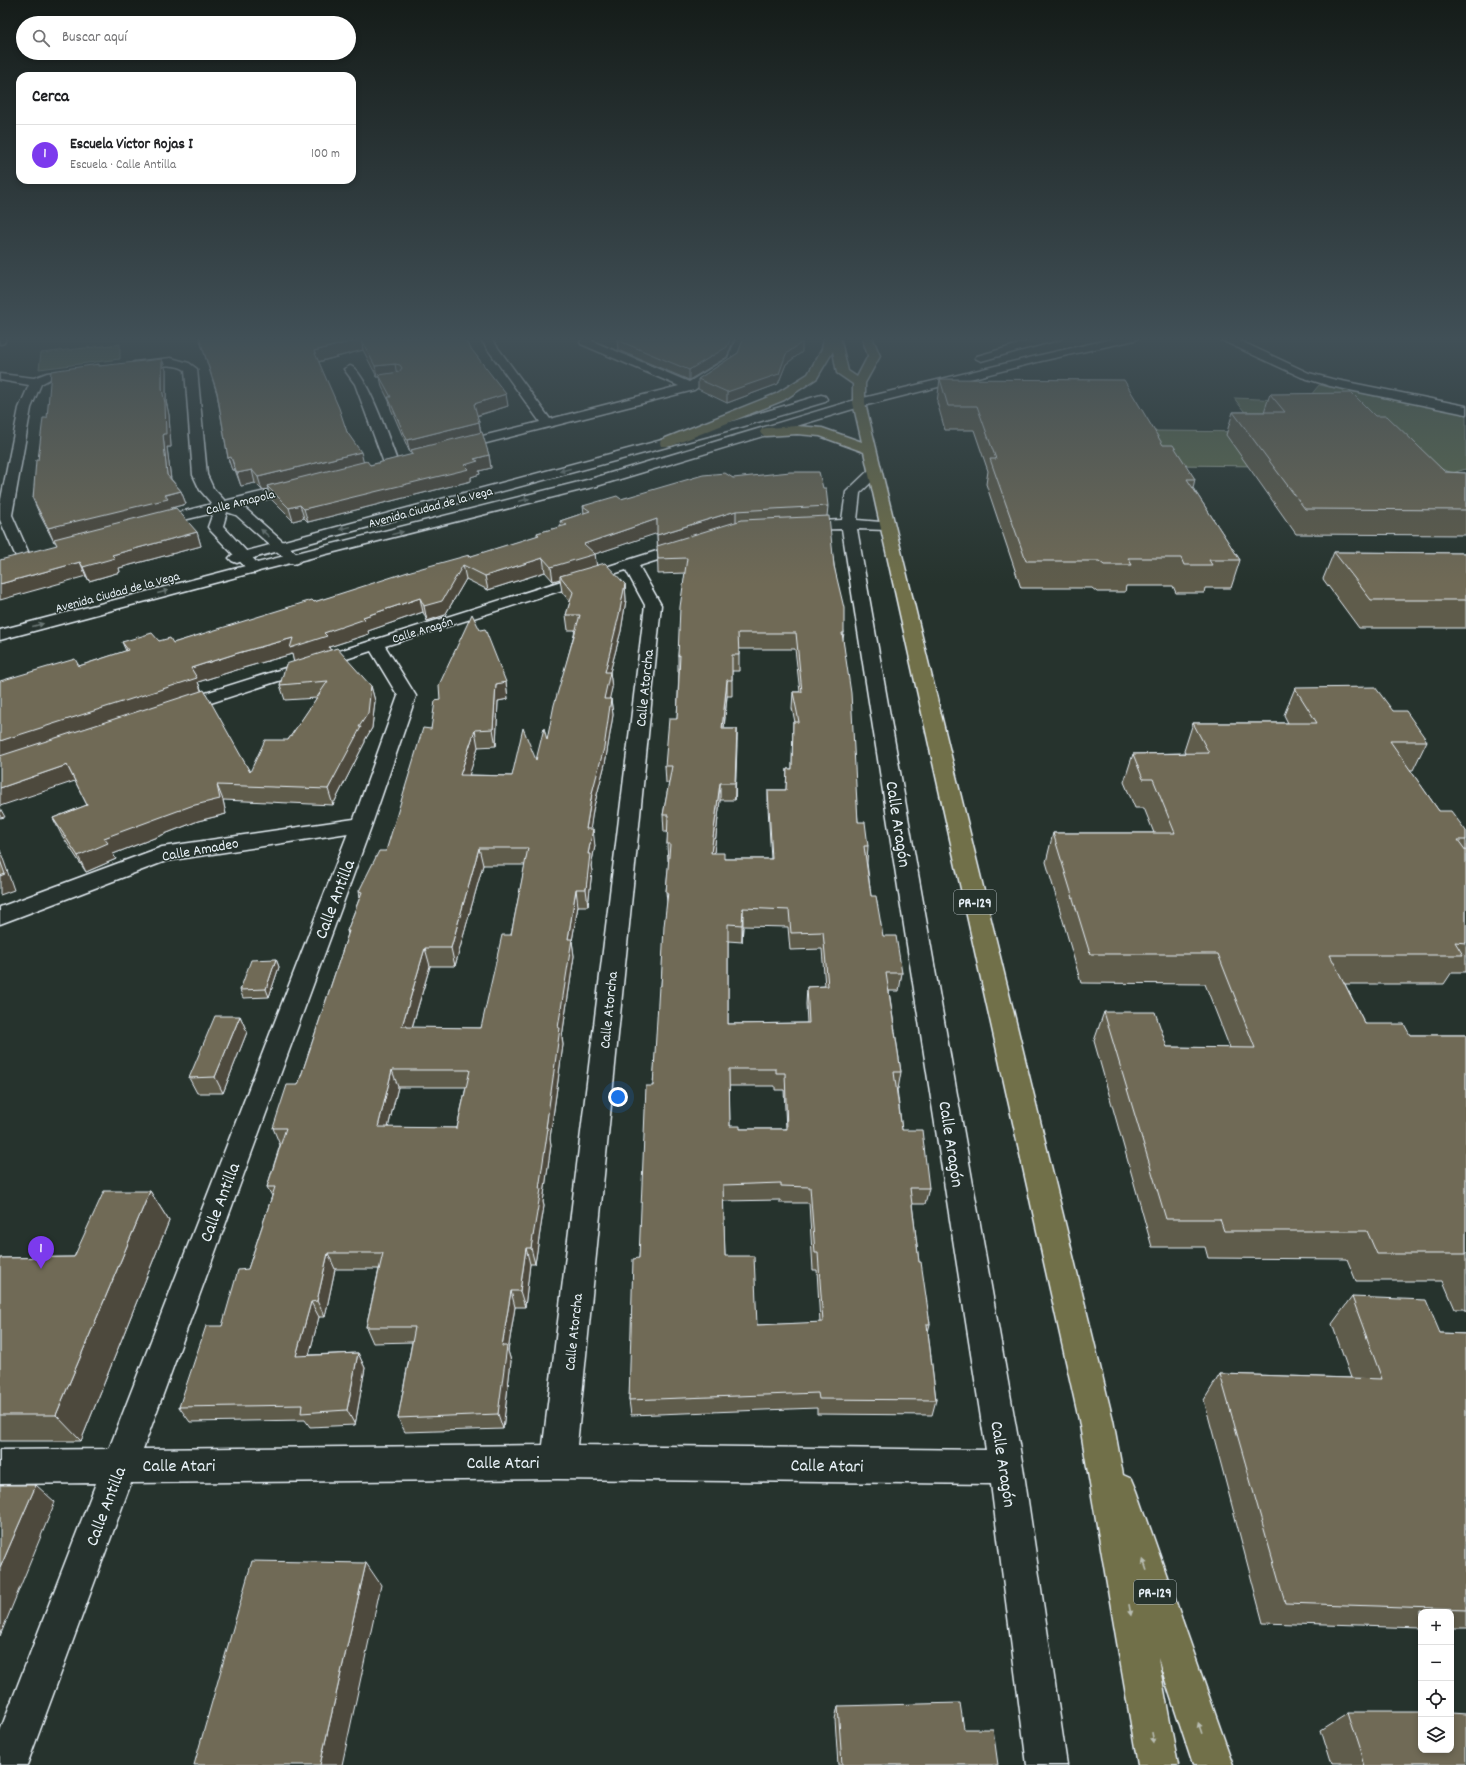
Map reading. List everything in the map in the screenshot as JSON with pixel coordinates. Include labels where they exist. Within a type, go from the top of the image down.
[{"type":"main road","points":[[666,443],[725,419]]},
{"type":"main road","name":"PR-129","points":[[862,419],[1096,1420],[1158,1765]]},
{"type":"main road","points":[[766,432],[796,430],[822,432],[872,461]]},
{"type":"main road","name":"PR-129","points":[[1096,1420],[1213,1765]]},
{"type":"street","points":[[22,556],[5,515],[23,419]]},
{"type":"street","points":[[195,419],[200,475],[207,490],[222,506],[241,512],[294,558]]},
{"type":"street","points":[[374,419],[391,463]]},
{"type":"street","points":[[544,419],[547,423]]},
{"type":"street","points":[[443,450],[561,419]]},
{"type":"street","name":"Avenida Ciudad de la Vega","points":[[222,562],[752,419]]},
{"type":"street","name":"Avenida Ciudad de la Vega","points":[[0,635],[254,568],[592,483],[766,432],[793,419]]},
{"type":"street","points":[[376,467],[406,459]]},
{"type":"street","name":"Calle Aragón","points":[[872,461],[853,492],[849,524],[1006,1467],[1047,1765]]},
{"type":"street","name":"Calle Amapola","points":[[139,526],[307,485]]},
{"type":"street","points":[[222,506],[215,527],[254,568]]},
{"type":"street","points":[[787,527],[849,524],[887,526]]},
{"type":"street","name":"Calle Aragón","points":[[165,712],[375,644],[704,541]]},
{"type":"street","points":[[7,560],[37,552]]},
{"type":"street","name":"Calle Atorcha","points":[[558,1462],[654,605],[630,564]]},
{"type":"street","name":"Avenida Ciudad de la Vega","points":[[0,622],[208,566]]},
{"type":"street","name":"Calle Antilla","points":[[8,1765],[362,824],[407,696],[375,644]]},
{"type":"street","name":"Calle Amadeo","points":[[0,916],[162,854],[362,824]]},
{"type":"street","name":"Calle Atari","points":[[0,1467],[558,1462],[1006,1467]]},
{"type":"green space","points":[[1250,419],[1466,419],[1466,469],[1452,473],[1439,468],[1174,465],[1153,431],[1260,432]]},
{"type":"building","points":[[43,419],[166,419],[166,434],[163,434],[167,475],[181,491],[165,495],[168,499],[48,528],[33,499],[36,460],[38,460]]},
{"type":"building","points":[[222,419],[343,419],[347,432],[361,452],[258,477],[252,470],[237,473],[231,457],[228,458]]},
{"type":"building","points":[[398,419],[478,419],[479,422],[407,440]]},
{"type":"building","points":[[982,419],[1148,419],[1163,445],[1173,445],[1195,479],[1187,479],[1240,560],[1209,560],[1212,565],[1184,565],[1181,558],[1128,558],[1132,565],[1104,565],[1099,561],[1026,561],[990,459],[996,459]]},
{"type":"building","points":[[1238,419],[1390,419],[1445,472],[1466,473],[1466,510],[1305,509]]},
{"type":"building","points":[[482,432],[489,455],[474,459],[478,461],[465,465],[469,469],[304,509],[300,505],[289,508],[267,486],[367,461],[370,465],[413,454],[411,450]]},
{"type":"building","points":[[790,472],[819,472],[823,488],[826,488],[828,506],[736,511],[657,535],[657,519],[584,544],[595,554],[551,567],[543,558],[485,576],[463,565],[442,601],[424,606],[420,598],[363,617],[365,619],[324,633],[327,636],[290,648],[293,638],[238,653],[191,668],[197,678],[0,741],[0,681],[75,659],[79,666],[128,650],[122,642],[152,633],[159,641],[170,638],[173,643],[312,600],[314,602],[411,571],[469,555],[468,557],[539,535],[537,533],[567,525],[560,521],[590,511],[583,506],[617,496],[621,499],[703,475],[725,473],[733,478]]},
{"type":"building","points":[[176,508],[197,532],[112,555],[115,558],[83,567],[80,562],[0,584],[0,560],[57,545],[54,539]]},
{"type":"building","points":[[829,516],[834,566],[844,608],[844,633],[842,633],[851,693],[858,822],[865,822],[868,846],[864,846],[871,896],[876,896],[883,936],[896,936],[902,973],[886,973],[901,1072],[894,1072],[902,1130],[922,1130],[929,1188],[910,1188],[919,1262],[921,1262],[930,1324],[927,1324],[936,1400],[819,1399],[818,1393],[629,1400],[633,1259],[639,1258],[646,1086],[653,1086],[659,986],[661,986],[664,926],[668,892],[666,892],[670,844],[667,844],[668,815],[663,815],[672,766],[665,766],[669,719],[677,719],[680,655],[678,656],[680,607],[687,558],[658,559],[657,546],[742,520]],"holes":[[[738,633],[796,633],[802,692],[793,692],[799,722],[793,722],[792,769],[787,769],[786,790],[768,790],[772,859],[724,859],[724,853],[711,853],[720,783],[735,783],[737,729],[722,729],[727,680],[732,680],[732,655],[739,655]],[[743,908],[789,910],[791,933],[823,932],[828,986],[807,987],[809,1023],[728,1024],[728,924],[742,925]],[[729,1069],[776,1069],[776,1073],[785,1073],[787,1129],[740,1129],[740,1126],[730,1126]],[[781,1183],[781,1186],[810,1187],[815,1253],[818,1253],[823,1322],[757,1325],[754,1256],[725,1256],[723,1185]]]},
{"type":"building","points":[[1334,552],[1466,553],[1466,600],[1371,600]]},
{"type":"building","points":[[605,563],[625,584],[605,672],[610,672],[604,699],[611,699],[604,748],[592,793],[586,829],[593,829],[588,854],[590,854],[586,889],[576,889],[568,939],[572,939],[558,1028],[560,1028],[539,1189],[541,1189],[531,1248],[526,1248],[520,1291],[511,1291],[502,1346],[507,1346],[498,1414],[398,1418],[415,1327],[366,1327],[383,1253],[328,1253],[317,1301],[311,1302],[296,1356],[358,1353],[347,1410],[301,1413],[302,1405],[179,1407],[206,1326],[222,1326],[238,1270],[248,1269],[275,1187],[267,1187],[286,1128],[273,1128],[287,1085],[298,1085],[349,931],[347,931],[362,892],[359,891],[379,851],[386,851],[423,728],[431,729],[435,701],[440,700],[439,685],[472,614],[480,630],[485,629],[506,682],[496,684],[493,729],[475,730],[460,775],[512,776],[523,728],[536,760],[544,728],[547,740],[554,705],[580,615],[566,615],[573,592],[560,576]],"holes":[[[479,848],[528,848],[511,935],[502,935],[481,1028],[402,1026],[425,948],[451,948]],[[392,1070],[470,1070],[457,1128],[378,1127]]]},
{"type":"building","points":[[337,648],[371,686],[368,713],[359,727],[361,727],[328,789],[217,785],[220,799],[191,806],[104,838],[108,843],[78,856],[53,818],[87,805],[67,765],[0,788],[0,756],[204,690],[250,772],[265,740],[288,740],[328,681],[280,685],[286,664]]},
{"type":"building","points":[[1375,687],[1393,711],[1406,711],[1427,741],[1390,741],[1439,811],[1451,811],[1466,831],[1466,840],[1458,840],[1466,851],[1466,943],[1455,942],[1463,955],[1330,955],[1365,1024],[1404,1024],[1410,1035],[1466,1035],[1466,1254],[1377,1254],[1367,1231],[1224,1231],[1220,1219],[1166,1219],[1104,1012],[1155,1012],[1167,1047],[1255,1048],[1218,954],[1090,954],[1053,833],[1175,833],[1153,779],[1143,779],[1133,754],[1209,753],[1193,723],[1317,723],[1295,688]]},
{"type":"building","points":[[0,860],[5,874],[0,876]]},
{"type":"building","points":[[276,959],[266,989],[240,990],[251,960]]},
{"type":"building","points":[[215,1016],[240,1016],[215,1077],[189,1078]]},
{"type":"building","points":[[104,1191],[150,1191],[56,1415],[0,1415],[0,1258],[74,1257]]},
{"type":"building","points":[[1352,1297],[1426,1300],[1440,1333],[1466,1334],[1466,1609],[1285,1603],[1220,1374],[1382,1379]]},
{"type":"building","points":[[0,1485],[36,1485],[0,1568]]},
{"type":"building","points":[[252,1561],[366,1563],[320,1765],[194,1765]]},
{"type":"building","points":[[960,1703],[964,1729],[993,1729],[998,1765],[842,1765],[838,1706]]},
{"type":"building","points":[[1348,1712],[1418,1712],[1418,1753],[1454,1753],[1454,1712],[1466,1713],[1466,1765],[1365,1765]]},
{"type":"place","name":"Escuela Victor Rojas I","points":[[41,1269]]}]
